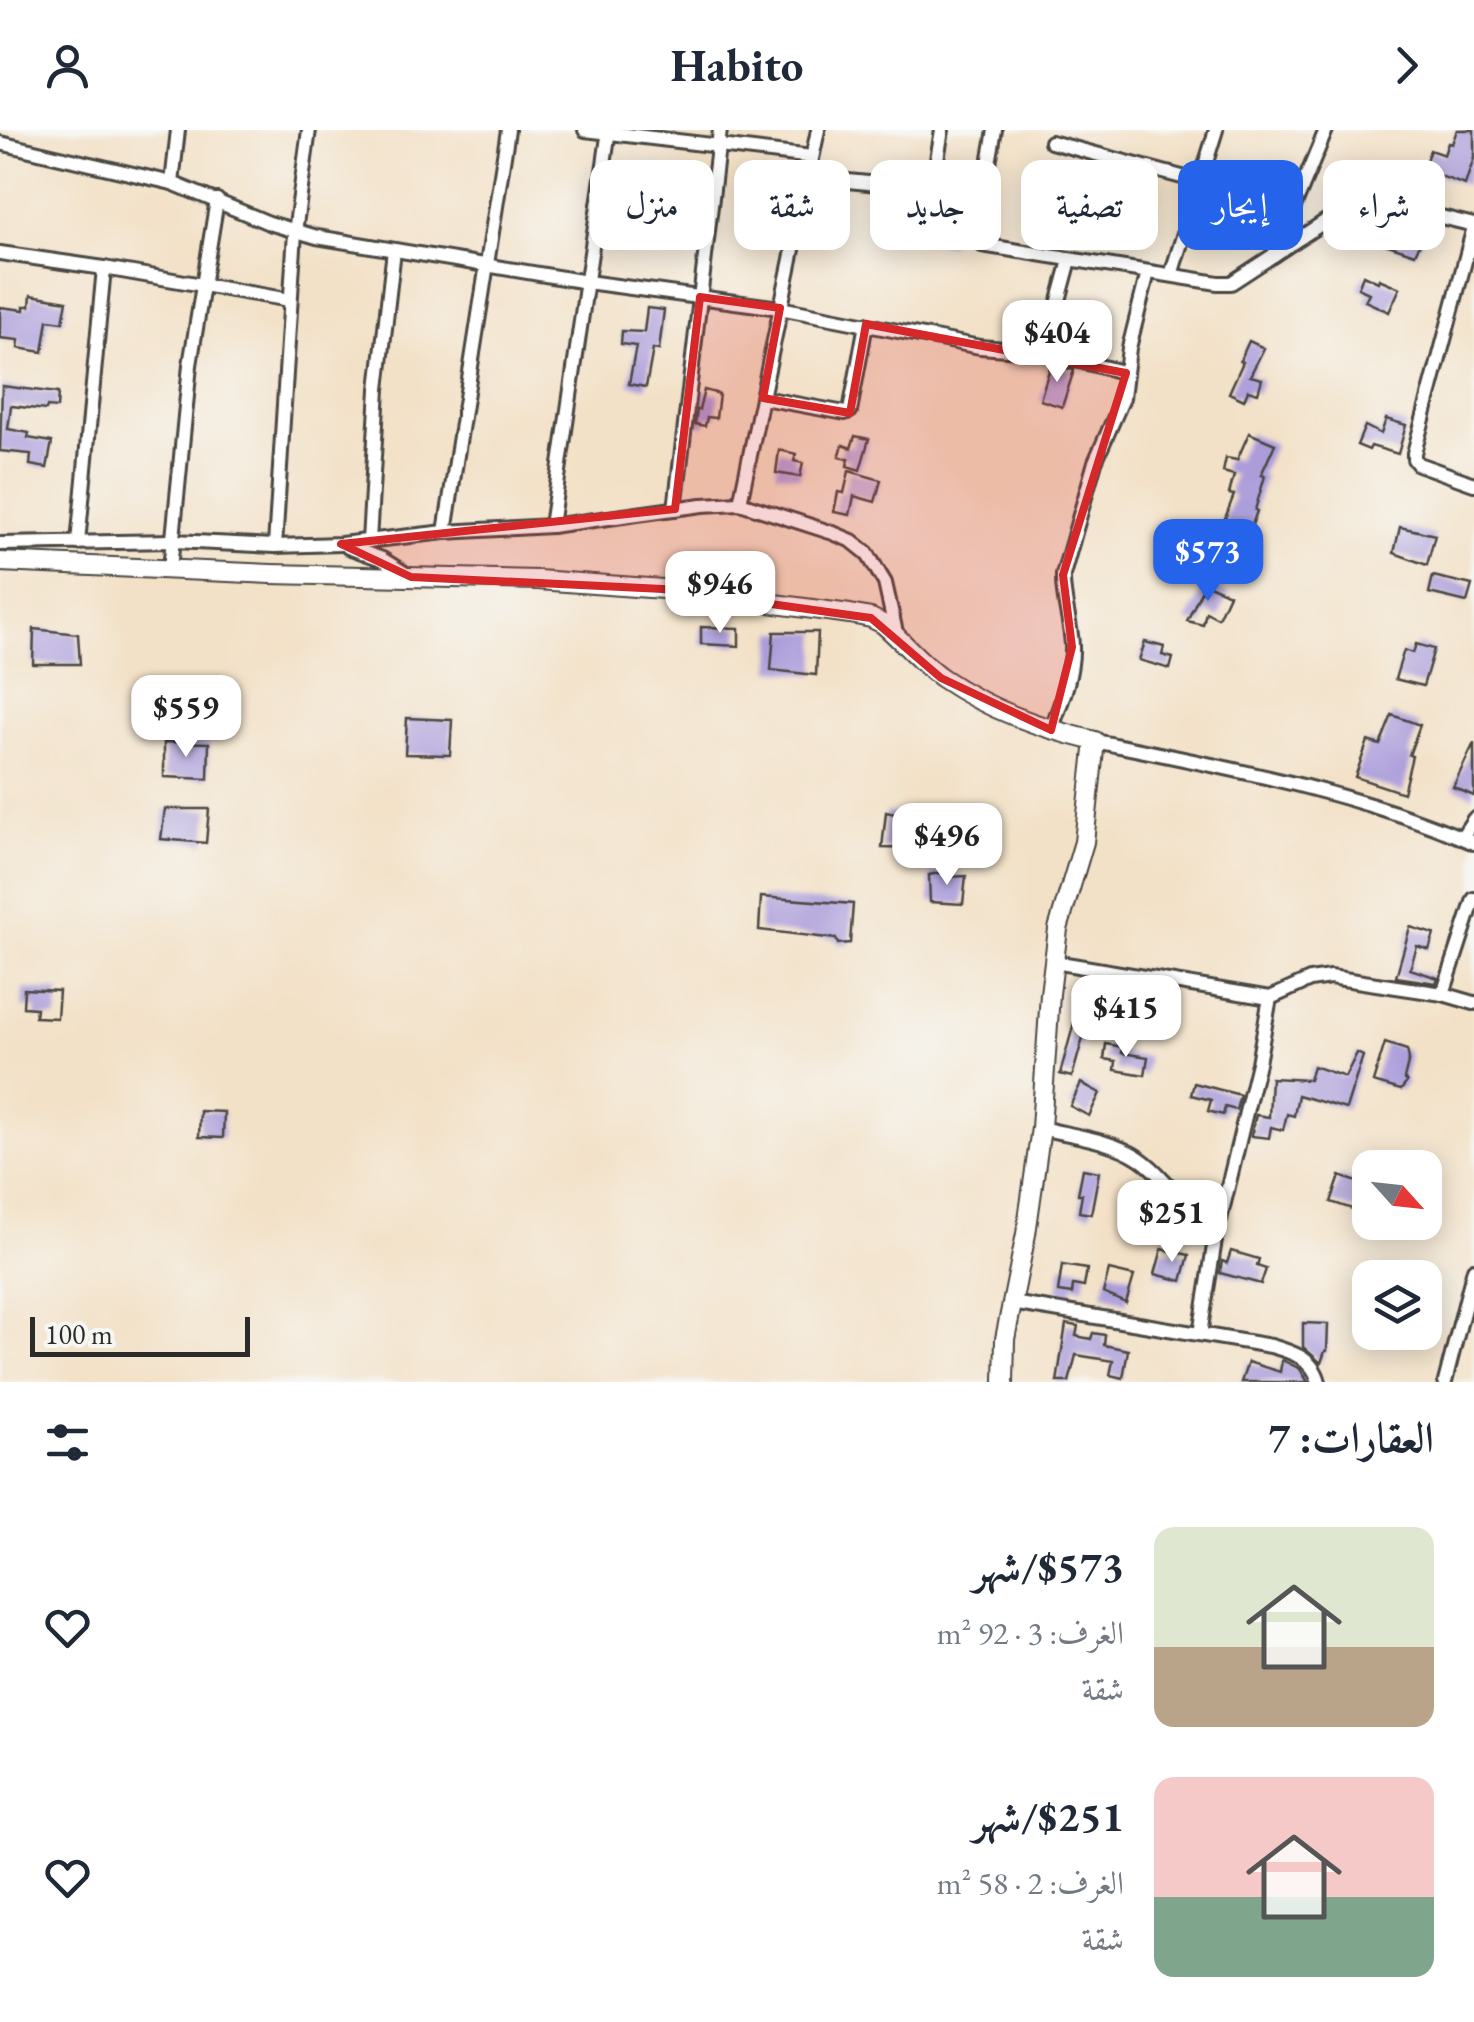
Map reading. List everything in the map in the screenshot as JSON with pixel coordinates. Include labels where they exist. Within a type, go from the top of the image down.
[{"type":"street","points":[[172,183],[178,130]]},
{"type":"street","points":[[274,546],[290,300],[309,130]]},
{"type":"street","points":[[445,532],[508,130]]},
{"type":"street","points":[[585,130],[812,158],[818,130]]},
{"type":"street","points":[[676,510],[720,130]]},
{"type":"street","points":[[850,181],[930,188],[942,130]]},
{"type":"street","points":[[995,130],[976,235],[982,245],[1218,283],[1232,282],[1362,201],[1474,226],[1414,453],[1418,464],[1474,484]]},
{"type":"street","points":[[1207,160],[1216,130]]},
{"type":"street","points":[[1303,185],[1326,130]]},
{"type":"street","points":[[552,526],[608,131]]},
{"type":"street","points":[[1052,142],[1178,175]]},
{"type":"street","points":[[0,143],[172,183],[296,232],[588,282],[780,308],[980,347],[1045,352],[1126,372]]},
{"type":"street","points":[[170,569],[188,381],[216,200]]},
{"type":"street","points":[[369,541],[378,389],[394,250]]},
{"type":"street","points":[[740,503],[792,250]]},
{"type":"street","points":[[1171,275],[1179,250]]},
{"type":"street","points":[[1273,257],[1276,250]]},
{"type":"street","points":[[0,253],[290,300]]},
{"type":"street","points":[[1045,352],[1070,260]]},
{"type":"street","points":[[78,543],[104,268]]},
{"type":"street","points":[[1051,730],[1063,697],[1072,647],[1063,575],[1095,462],[1123,398],[1129,348],[1148,272]]},
{"type":"street","points":[[763,398],[850,411],[866,324]]},
{"type":"street","points":[[0,544],[341,544],[445,532],[552,526],[740,503],[833,533],[868,553],[885,583],[897,637]]},
{"type":"street","points":[[341,544],[382,559],[411,577]]},
{"type":"street","points":[[0,562],[289,575],[538,580],[731,597],[871,618],[883,624],[941,678],[1004,713],[1051,730],[1298,785],[1414,819],[1468,840],[1474,819]]},
{"type":"street","points":[[1004,1382],[1005,1339],[1032,1202],[1041,1128],[1058,929],[1084,842],[1096,741]]},
{"type":"street","points":[[1443,994],[1474,899]]},
{"type":"street","points":[[1054,962],[1270,998],[1310,980],[1330,978],[1443,994],[1474,1003]]},
{"type":"street","points":[[1200,1334],[1214,1240],[1270,998]]},
{"type":"street","points":[[1041,1128],[1114,1146],[1139,1158],[1158,1174],[1214,1240]]},
{"type":"street","points":[[1445,1382],[1474,1269]]},
{"type":"street","points":[[1012,1303],[1271,1346],[1304,1358],[1319,1382]]},
{"type":"highlighted area","points":[[700,297],[780,308],[763,398],[850,413],[866,324],[1126,373],[1063,575],[1072,647],[1051,730],[941,678],[871,618],[663,589],[411,577],[341,544],[675,509]]},
{"type":"building","points":[[1457,130],[1474,130],[1474,158],[1465,185],[1445,178],[1445,160],[1426,160],[1430,150],[1444,155],[1448,143],[1452,144]]},
{"type":"building","points":[[1363,275],[1400,288],[1389,312],[1365,301],[1369,293],[1358,288]]},
{"type":"building","points":[[31,295],[67,301],[63,322],[48,320],[43,352],[18,348],[19,340],[0,338],[0,307],[24,310],[24,306],[30,306]]},
{"type":"building","points":[[647,308],[664,310],[659,350],[653,349],[646,387],[629,384],[636,346],[621,344],[622,331],[644,332]]},
{"type":"building","points":[[1249,341],[1264,348],[1250,376],[1262,379],[1258,393],[1248,390],[1244,400],[1229,393]]},
{"type":"building","points":[[1051,364],[1074,370],[1062,407],[1040,400]]},
{"type":"building","points":[[2,386],[58,393],[57,408],[11,406],[8,429],[52,442],[47,468],[30,465],[31,454],[0,451]]},
{"type":"building","points":[[704,390],[719,394],[716,418],[707,417],[705,426],[695,424]]},
{"type":"building","points":[[1386,419],[1406,425],[1398,454],[1357,445],[1365,426],[1381,434]]},
{"type":"building","points":[[1249,433],[1275,444],[1261,475],[1265,476],[1248,536],[1222,526],[1234,495],[1229,494],[1234,475],[1223,472],[1226,458],[1237,460]]},
{"type":"building","points":[[855,436],[869,439],[860,470],[847,466],[849,459],[839,457],[843,445],[851,448]]},
{"type":"building","points":[[779,450],[796,454],[794,461],[803,463],[800,477],[776,473]]},
{"type":"building","points":[[849,471],[881,480],[875,502],[854,496],[850,515],[834,512],[838,492],[844,493]]},
{"type":"building","points":[[1400,527],[1435,535],[1427,565],[1394,553]]},
{"type":"building","points":[[1433,576],[1472,585],[1467,602],[1429,593]]},
{"type":"building","points":[[1205,583],[1229,594],[1218,618],[1206,612],[1203,625],[1187,621]]},
{"type":"building","points":[[701,627],[739,628],[739,646],[701,644]]},
{"type":"building","points":[[34,629],[78,634],[80,664],[33,664]]},
{"type":"building","points":[[774,632],[818,632],[816,675],[771,670]]},
{"type":"building","points":[[1145,642],[1164,647],[1162,655],[1173,658],[1170,669],[1139,660]]},
{"type":"building","points":[[1416,644],[1434,649],[1423,686],[1395,679],[1404,650],[1413,653]]},
{"type":"building","points":[[1392,715],[1420,725],[1409,755],[1412,756],[1403,793],[1355,777],[1368,741],[1380,745]]},
{"type":"building","points":[[407,718],[452,720],[450,755],[405,754]]},
{"type":"building","points":[[164,742],[209,743],[208,779],[164,777]]},
{"type":"building","points":[[1474,743],[1474,796],[1453,787]]},
{"type":"building","points":[[165,809],[209,809],[206,843],[161,839]]},
{"type":"building","points":[[886,812],[924,820],[919,849],[882,848]]},
{"type":"building","points":[[948,871],[949,877],[966,876],[963,904],[930,902],[929,875]]},
{"type":"building","points":[[761,897],[853,904],[850,943],[759,930]]},
{"type":"building","points":[[1410,927],[1434,934],[1429,950],[1417,946],[1410,969],[1438,978],[1436,983],[1396,977]]},
{"type":"building","points":[[24,989],[59,991],[57,1018],[35,1017],[36,1008],[23,1007]]},
{"type":"building","points":[[1078,1008],[1101,1014],[1098,1029],[1086,1027],[1072,1077],[1060,1074]]},
{"type":"building","points":[[1385,1043],[1407,1050],[1407,1082],[1401,1090],[1373,1082]]},
{"type":"building","points":[[1106,1044],[1123,1047],[1122,1053],[1148,1057],[1145,1075],[1115,1070],[1116,1061],[1104,1059]]},
{"type":"building","points":[[1357,1053],[1363,1056],[1346,1109],[1298,1095],[1294,1116],[1287,1114],[1283,1130],[1271,1127],[1269,1138],[1251,1136],[1256,1115],[1269,1117],[1271,1078],[1309,1080],[1313,1066],[1345,1077]]},
{"type":"building","points":[[1081,1083],[1100,1093],[1089,1116],[1070,1106]]},
{"type":"building","points":[[1194,1083],[1240,1095],[1236,1110],[1225,1107],[1223,1115],[1208,1111],[1211,1100],[1191,1095]]},
{"type":"building","points":[[200,1111],[224,1112],[223,1138],[199,1137]]},
{"type":"building","points":[[1083,1169],[1099,1172],[1091,1214],[1079,1212]]},
{"type":"building","points":[[1340,1176],[1352,1180],[1352,1209],[1331,1202]]},
{"type":"building","points":[[1162,1249],[1189,1255],[1182,1281],[1155,1274]]},
{"type":"building","points":[[1231,1251],[1259,1259],[1257,1266],[1266,1269],[1261,1284],[1220,1273],[1222,1261],[1227,1263]]},
{"type":"building","points":[[1062,1265],[1087,1269],[1084,1287],[1073,1285],[1072,1294],[1058,1292]]},
{"type":"building","points":[[1109,1270],[1134,1276],[1126,1303],[1103,1293]]},
{"type":"building","points":[[1303,1323],[1328,1324],[1327,1351],[1321,1363],[1303,1347]]},
{"type":"building","points":[[1066,1324],[1078,1326],[1076,1336],[1091,1339],[1093,1333],[1105,1335],[1104,1345],[1128,1350],[1123,1378],[1110,1375],[1113,1361],[1076,1355],[1069,1382],[1057,1382]]},
{"type":"building","points":[[1282,1360],[1300,1369],[1308,1382],[1241,1382],[1248,1362],[1280,1372]]}]
